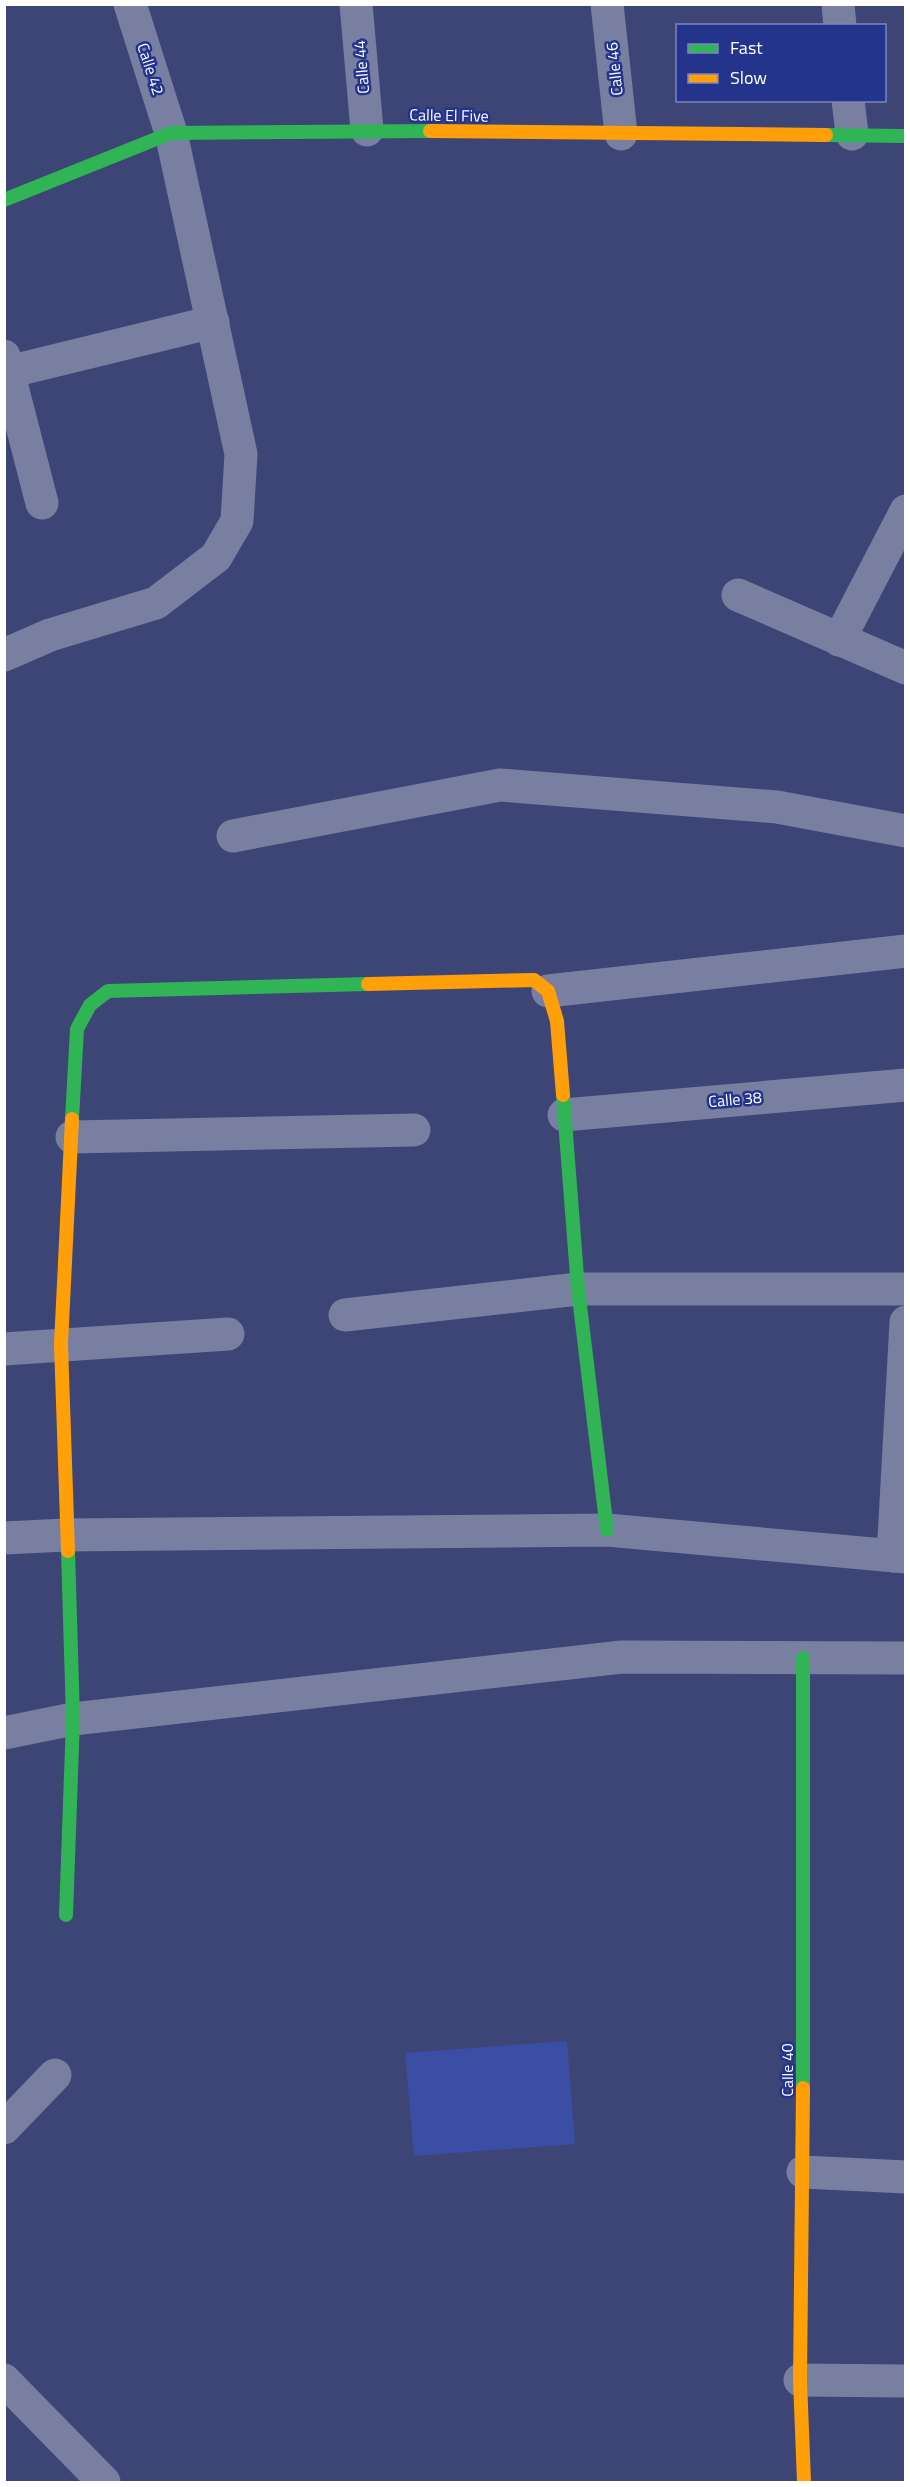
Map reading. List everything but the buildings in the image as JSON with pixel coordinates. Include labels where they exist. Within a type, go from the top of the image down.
[{"type":"street","name":"Calle 42","points":[[4,655],[50,635],[156,603],[216,557],[237,520],[241,454],[171,133],[130,4]]},
{"type":"street","name":"Calle 44","points":[[356,4],[367,130]]},
{"type":"street","name":"Calle 46","points":[[607,4],[621,134]]},
{"type":"street","points":[[838,4],[840,24]]},
{"type":"street","points":[[848,102],[852,134]]},
{"type":"street","name":"Calle El Five","points":[[4,200],[171,133],[367,130],[906,136]]},
{"type":"street","points":[[42,503],[6,367],[213,322]]},
{"type":"street","points":[[839,640],[906,511]]},
{"type":"street","points":[[738,595],[906,668]]},
{"type":"street","points":[[233,836],[500,785],[777,807],[906,831]]},
{"type":"street","points":[[548,991],[906,951]]},
{"type":"street","points":[[66,1915],[74,1719],[61,1344],[77,1029],[90,1005],[108,991],[534,980],[548,991],[557,1021],[578,1289],[607,1530]]},
{"type":"street","name":"Calle 38","points":[[564,1115],[906,1085]]},
{"type":"street","points":[[72,1137],[414,1130]]},
{"type":"street","points":[[345,1315],[578,1289],[906,1289]]},
{"type":"street","points":[[4,1538],[66,1535],[607,1530],[899,1557],[906,1322]]},
{"type":"street","points":[[4,1349],[228,1334]]},
{"type":"street","points":[[4,1733],[74,1719],[621,1657],[906,1658]]},
{"type":"street","name":"Calle 40","points":[[803,1658],[803,2172],[800,2380],[804,2482]]},
{"type":"street","points":[[4,2128],[55,2075]]},
{"type":"street","points":[[803,2172],[906,2177]]},
{"type":"street","points":[[4,2380],[104,2482]]},
{"type":"street","points":[[800,2380],[906,2381]]},
{"type":"shaded area","points":[[567,2041],[575,2144],[414,2156],[405,2053]]},
{"type":"traffic: fast","points":[[4,200],[171,133],[430,131]]},
{"type":"traffic: fast","points":[[826,135],[906,136]]},
{"type":"traffic: fast","points":[[72,1119],[77,1029],[90,1005],[108,991],[368,984]]},
{"type":"traffic: fast","points":[[563,1095],[578,1289],[607,1530]]},
{"type":"traffic: fast","points":[[66,1915],[73,1719],[68,1551]]},
{"type":"traffic: fast","points":[[803,1658],[803,2088]]},
{"type":"traffic: slow","points":[[430,131],[826,135]]},
{"type":"traffic: slow","points":[[368,984],[534,980],[548,991],[557,1021],[563,1095]]},
{"type":"traffic: slow","points":[[68,1551],[61,1344],[72,1119]]},
{"type":"traffic: slow","points":[[803,2088],[800,2380],[804,2482]]}]
